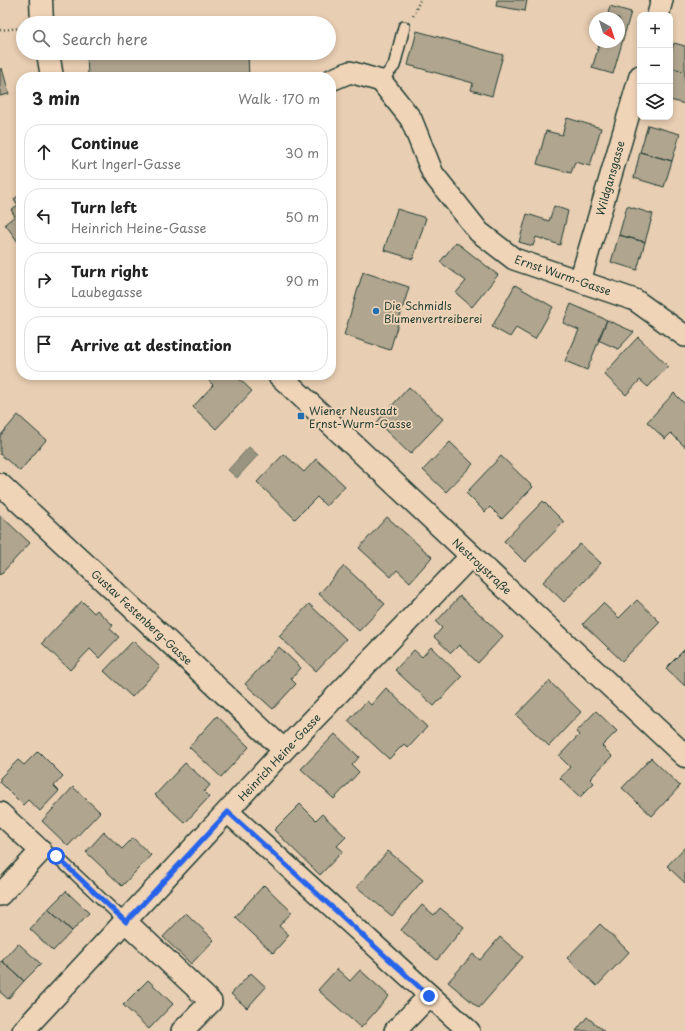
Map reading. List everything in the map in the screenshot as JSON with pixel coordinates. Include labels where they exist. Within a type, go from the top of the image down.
[{"type":"street","points":[[41,0],[42,16]]},
{"type":"street","points":[[659,12],[662,0]]},
{"type":"street","points":[[49,60],[51,72]]},
{"type":"street","points":[[336,78],[350,72],[381,81]]},
{"type":"street","name":"Ernst Wurm-Gasse","points":[[381,81],[411,119],[433,174],[478,232],[514,259],[635,300],[685,336]]},
{"type":"street","name":"Wildgansgasse","points":[[580,281],[638,84]]},
{"type":"street","name":"Nestroystraße","points":[[284,380],[685,756]]},
{"type":"street","name":"Gustav Festenberg-Gasse","points":[[0,484],[284,750]]},
{"type":"street","name":"Heinrich Heine-Gasse","points":[[23,1031],[126,922],[284,750],[471,556]]},
{"type":"street","points":[[228,812],[469,1031]]},
{"type":"street","points":[[0,813],[41,852],[0,895]]},
{"type":"street","points":[[126,922],[211,1002],[182,1031]]},
{"type":"street","points":[[395,1031],[429,996]]},
{"type":"lane","points":[[381,81],[394,66],[404,27]]},
{"type":"lane","points":[[41,852],[56,856],[126,922]]},
{"type":"path","points":[[0,30],[16,29]]},
{"type":"shaded area","points":[[249,447],[258,455],[237,478],[228,470]]},
{"type":"building","points":[[497,0],[527,0],[525,11],[496,6]]},
{"type":"building","points":[[610,6],[631,12],[625,33],[625,12],[608,12]]},
{"type":"building","points":[[417,31],[503,55],[492,96],[471,90],[473,83],[408,65]]},
{"type":"building","points":[[674,43],[685,46],[685,72],[673,68]]},
{"type":"building","points":[[598,48],[621,48],[613,74],[592,68]]},
{"type":"building","points":[[87,60],[248,60],[249,72],[88,72]]},
{"type":"building","points":[[2,68],[9,94],[0,96],[0,69]]},
{"type":"building","points":[[673,68],[685,72],[685,104],[673,101]]},
{"type":"building","points":[[567,118],[601,128],[590,166],[575,162],[571,173],[537,164],[546,131],[562,135]]},
{"type":"building","points":[[648,125],[680,134],[672,161],[640,152]]},
{"type":"building","points":[[640,152],[672,161],[664,187],[634,178]]},
{"type":"building","points":[[16,206],[16,239],[5,224],[15,216],[11,210]]},
{"type":"building","points":[[554,206],[568,211],[560,245],[536,237],[533,246],[519,242],[527,214],[549,221]]},
{"type":"building","points":[[627,206],[653,214],[645,242],[619,235]]},
{"type":"building","points":[[397,209],[426,218],[413,259],[384,250]]},
{"type":"building","points":[[619,235],[645,242],[637,270],[611,262]]},
{"type":"building","points":[[456,242],[498,275],[472,307],[456,293],[466,281],[440,262]]},
{"type":"building","name":"Die Schmidls Blumenvertreiberei","points":[[363,272],[409,287],[390,350],[344,335]]},
{"type":"building","points":[[515,285],[553,307],[535,339],[516,328],[510,337],[492,327]]},
{"type":"building","points":[[571,304],[607,320],[587,370],[565,361],[579,330],[563,323]]},
{"type":"building","points":[[607,320],[634,332],[618,349],[598,340]]},
{"type":"building","points":[[638,337],[668,366],[648,387],[640,380],[626,395],[604,374]]},
{"type":"building","points":[[208,380],[240,380],[252,391],[216,429],[193,407],[213,385]]},
{"type":"building","points":[[409,387],[443,419],[410,454],[377,422]]},
{"type":"building","points":[[674,393],[685,404],[685,447],[671,433],[665,439],[647,422]]},
{"type":"building","points":[[18,415],[46,440],[20,471],[0,454],[0,436]]},
{"type":"building","points":[[450,442],[473,464],[446,492],[423,470]]},
{"type":"building","points":[[284,454],[304,472],[316,459],[345,486],[326,506],[317,497],[295,519],[257,482]]},
{"type":"building","points":[[501,456],[533,487],[502,519],[490,507],[485,512],[466,493]]},
{"type":"building","points":[[543,501],[564,522],[525,562],[504,541]]},
{"type":"building","points":[[0,515],[30,543],[0,575]]},
{"type":"building","points":[[387,517],[432,557],[410,582],[397,570],[391,577],[359,548]]},
{"type":"building","points":[[580,544],[601,563],[564,602],[543,582]]},
{"type":"building","points":[[344,566],[385,604],[359,631],[319,594]]},
{"type":"building","points":[[460,596],[503,636],[478,663],[459,645],[451,653],[434,637],[442,628],[436,622]]},
{"type":"building","points":[[637,600],[660,622],[622,661],[583,624],[603,603],[619,618]]},
{"type":"building","points":[[82,601],[94,613],[97,610],[113,625],[110,629],[119,637],[99,658],[90,649],[70,670],[42,643]]},
{"type":"building","points":[[309,604],[346,639],[316,671],[279,636]]},
{"type":"building","points":[[133,641],[160,667],[132,697],[104,671]]},
{"type":"building","points":[[279,647],[301,668],[291,679],[296,684],[273,709],[245,684]]},
{"type":"building","points":[[431,647],[462,677],[434,706],[395,670],[414,650],[422,657]]},
{"type":"building","points":[[685,649],[685,686],[666,668]]},
{"type":"building","points":[[549,681],[581,712],[549,746],[516,715]]},
{"type":"building","points":[[386,688],[427,727],[408,748],[404,744],[389,759],[348,721],[367,701],[371,705]]},
{"type":"building","points":[[596,711],[617,731],[602,746],[612,756],[590,779],[594,783],[580,797],[560,778],[570,767],[559,756],[579,735],[576,732]]},
{"type":"building","points":[[217,716],[249,747],[221,777],[189,747]]},
{"type":"building","points":[[335,734],[359,757],[352,765],[359,772],[334,799],[301,769]]},
{"type":"building","points":[[38,751],[63,776],[54,786],[59,791],[40,811],[28,800],[23,805],[0,782],[0,778],[18,760],[24,765]]},
{"type":"building","points":[[651,758],[680,786],[652,816],[622,788]]},
{"type":"building","points":[[185,763],[210,785],[204,792],[209,797],[185,823],[155,795]]},
{"type":"building","points":[[73,787],[100,812],[68,846],[42,821]]},
{"type":"building","points":[[300,804],[316,820],[322,814],[346,837],[337,846],[343,851],[320,875],[274,830]]},
{"type":"building","points":[[104,832],[122,849],[133,838],[151,855],[122,886],[86,852]]},
{"type":"building","points":[[685,847],[685,883],[667,866]]},
{"type":"building","points":[[388,851],[423,880],[392,916],[357,887]]},
{"type":"building","points":[[264,885],[292,912],[279,926],[289,935],[273,953],[235,917]]},
{"type":"building","points":[[66,891],[89,913],[72,931],[48,909]]},
{"type":"building","points":[[422,905],[434,915],[440,908],[464,927],[437,960],[401,930]]},
{"type":"building","points":[[48,909],[72,931],[53,951],[30,929]]},
{"type":"building","points":[[186,913],[214,940],[191,964],[163,937]]},
{"type":"building","points":[[600,924],[629,952],[597,986],[567,958]]},
{"type":"building","points":[[500,937],[523,957],[479,1008],[448,982],[473,954],[480,960]]},
{"type":"building","points":[[18,943],[41,964],[24,981],[2,961]]},
{"type":"building","points":[[2,961],[24,981],[8,999],[0,992],[0,962]]},
{"type":"building","points":[[337,969],[350,981],[360,970],[389,996],[361,1028],[318,990]]},
{"type":"building","points":[[251,973],[266,987],[247,1008],[231,994]]},
{"type":"building","points":[[148,980],[173,1004],[149,1029],[123,1005]]},
{"type":"building","points":[[587,1017],[604,1031],[576,1031]]},
{"type":"place","name":"Die Schmidls Blumenvertreiberei","points":[[376,311]]},
{"type":"place","name":"Wiener Neustadt Ernst-Wurm-Gasse","points":[[301,416]]},
{"type":"route","points":[[56,856],[126,922],[228,812],[429,996]]}]
